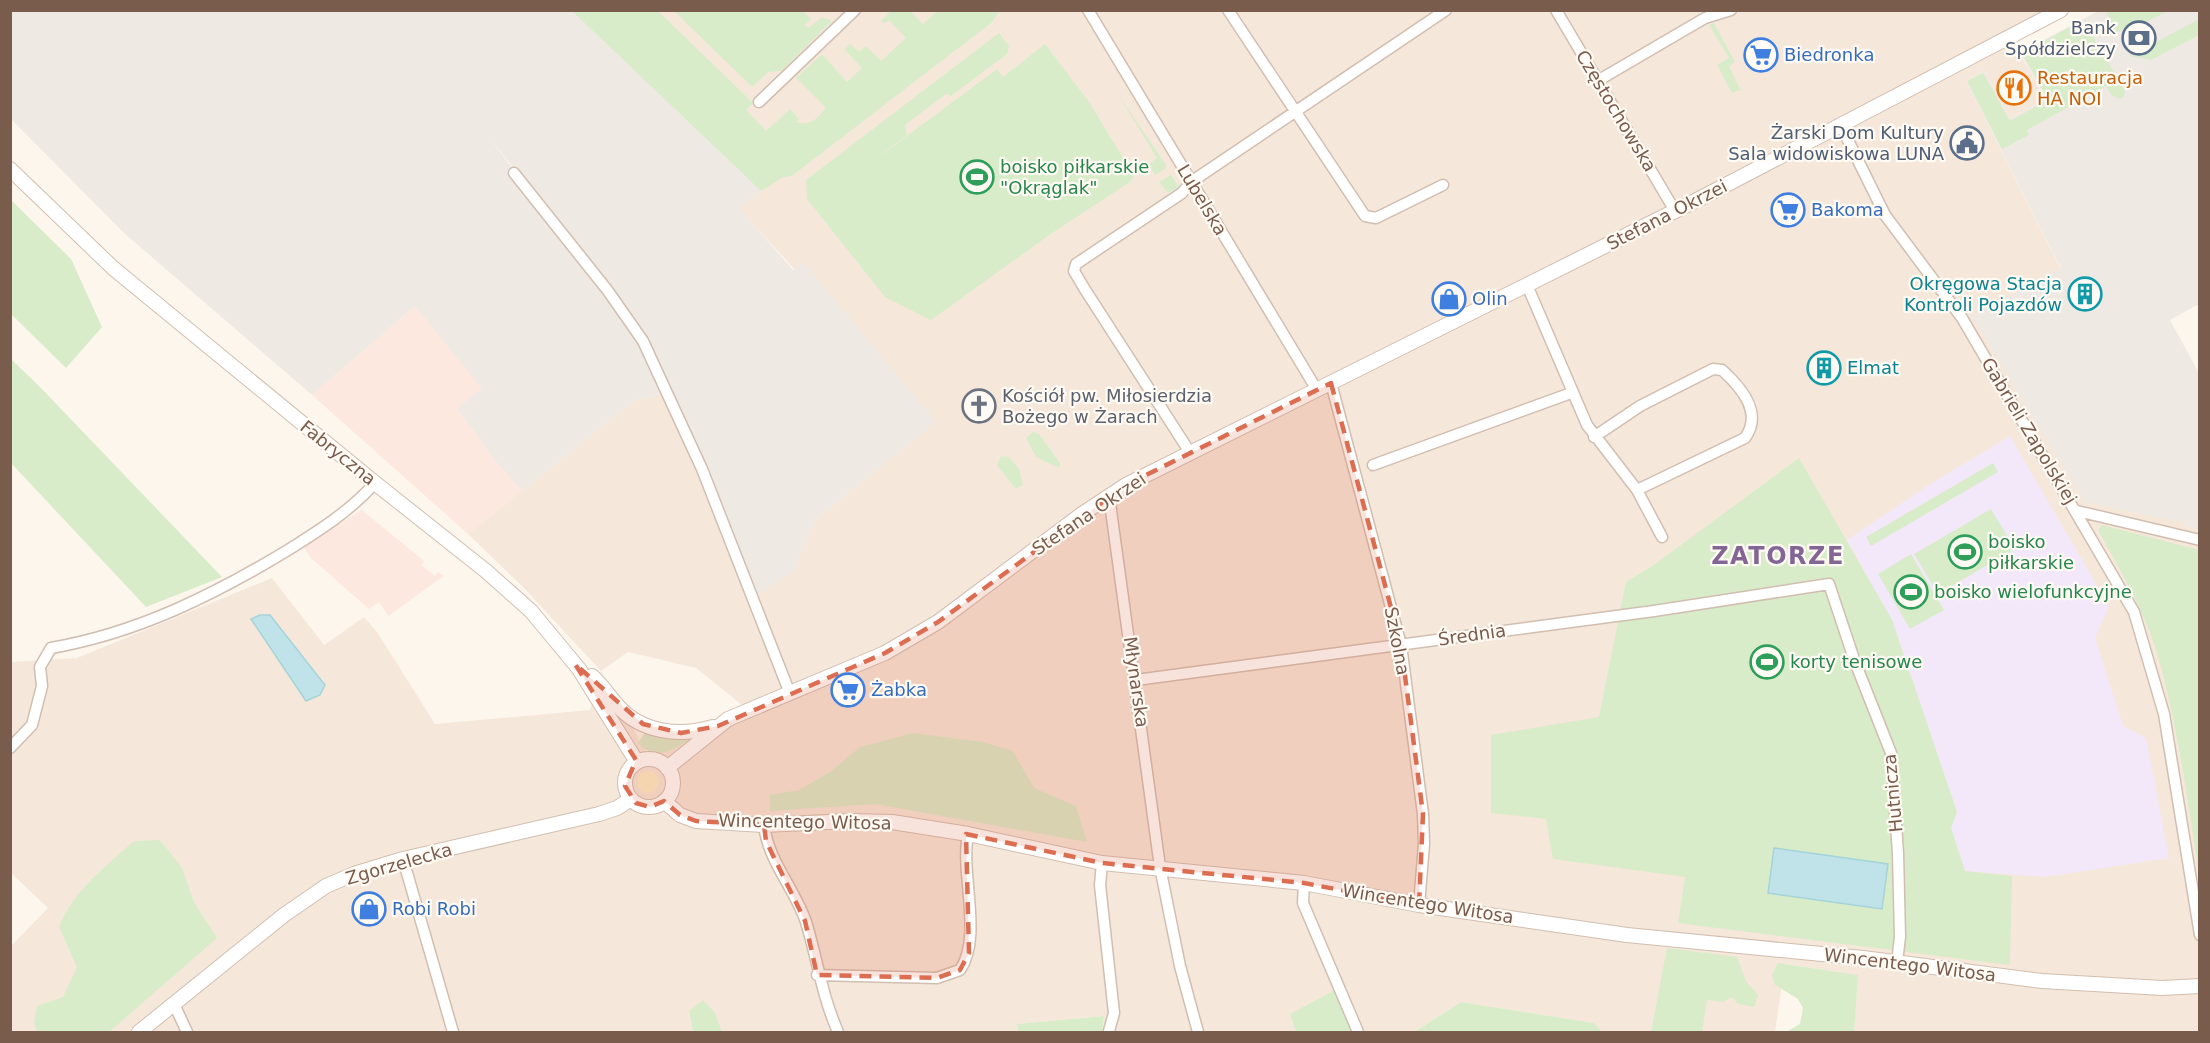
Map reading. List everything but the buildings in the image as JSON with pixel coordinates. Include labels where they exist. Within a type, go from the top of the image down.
[{"type":"street","points":[[759,102],[855,10]]},
{"type":"street","name":"Lubelska","points":[[1088,10],[1317,390]]},
{"type":"street","points":[[1228,10],[1365,216],[1376,218],[1443,185]]},
{"type":"street","points":[[1191,454],[1084,288],[1074,271],[1076,264],[1182,193],[1191,182],[1446,10]]},
{"type":"street","name":"Częstochowska","points":[[1556,10],[1676,211]]},
{"type":"street","points":[[1599,80],[1705,18],[1731,10]]},
{"type":"street","name":"Stefana Okrzei","points":[[667,768],[718,726],[789,691],[885,653],[938,622],[1126,485],[1676,211],[2061,10]]},
{"type":"street","name":"Gabrieli Zapolskiej","points":[[1841,126],[1885,215],[1962,318],[2077,511],[2134,612],[2164,714],[2199,934]]},
{"type":"street","name":"Fabryczna","points":[[10,168],[113,268],[375,483],[494,577],[531,611],[575,664],[603,704],[637,762]]},
{"type":"street","points":[[514,173],[608,291],[643,340],[702,469],[789,691]]},
{"type":"street","points":[[1527,285],[1571,393],[1594,437],[1637,490],[1662,537]]},
{"type":"street","points":[[1594,437],[1640,406],[1713,369],[1722,370],[1742,392],[1754,411],[1754,417],[1745,438],[1637,490]]},
{"type":"street","name":"Szkolna","points":[[1331,383],[1401,645],[1423,814],[1424,844],[1419,905]]},
{"type":"street","points":[[1373,465],[1571,393]]},
{"type":"street","points":[[10,748],[32,725],[42,686],[40,667],[51,648],[82,642],[146,622],[196,601],[255,569],[355,506],[375,483]]},
{"type":"street","name":"Młynarska","points":[[1109,496],[1160,867],[1180,966],[1198,1032]]},
{"type":"street","points":[[2077,511],[2199,540]]},
{"type":"street","name":"Hutnicza","points":[[1808,585],[1824,583],[1832,586],[1855,662],[1890,747],[1898,853],[1900,937],[1897,962]]},
{"type":"street","name":"Średnia","points":[[1136,680],[1654,611],[1808,585]]},
{"type":"street","points":[[575,664],[594,677],[618,707],[643,724],[681,733],[718,726]]},
{"type":"street","points":[[653,760],[667,768],[673,781],[669,796],[664,801],[650,807],[631,799],[625,786],[626,779],[637,762],[653,760]]},
{"type":"street","name":"Zgorzelecka","points":[[139,1032],[284,915],[326,886],[354,874],[403,859],[590,816],[617,808],[631,799]]},
{"type":"street","name":"Wincentego Witosa","points":[[664,801],[680,816],[696,821],[764,825],[851,820],[892,822],[968,834],[1102,863],[1304,883],[1419,905],[1627,935],[1897,962],[2042,981],[2162,988],[2199,986]]},
{"type":"street","points":[[764,825],[766,841],[806,921],[825,1003],[838,1032]]},
{"type":"street","points":[[818,975],[938,978],[960,970],[969,952],[965,859],[968,834]]},
{"type":"street","points":[[403,859],[453,1032]]},
{"type":"street","points":[[1102,863],[1100,885],[1114,1013],[1109,1030]]},
{"type":"street","points":[[1304,883],[1303,903],[1358,1032]]},
{"type":"street","points":[[174,1004],[187,1032]]},
{"type":"highlighted area","points":[[1331,383],[1401,645],[1423,814],[1419,905],[1304,883],[1102,863],[966,834],[969,953],[960,970],[937,978],[817,975],[805,921],[766,841],[764,825],[696,821],[680,815],[664,801],[650,807],[636,803],[625,786],[636,760],[575,664],[643,724],[681,733],[718,726],[885,653],[938,622],[1126,485]]},
{"type":"shaded area","points":[[10,11],[572,11],[761,191],[739,208],[793,270],[803,262],[936,422],[814,521],[794,571],[754,598],[667,393],[635,400],[522,491],[496,462],[457,408],[482,389],[415,306],[312,395],[124,233],[11,119]],"holes":[[[488,136],[618,299],[542,207]]]},
{"type":"shaded area","points":[[572,11],[2054,11],[2008,34],[2046,99],[2010,119],[1984,71],[1966,81],[2061,269],[1973,316],[2181,522],[2199,531],[2199,1032],[1854,1032],[1857,975],[1785,964],[1775,1032],[1602,1032],[1594,1023],[1461,1002],[1414,1032],[1354,1032],[1290,1014],[1296,1032],[1102,1032],[1104,1016],[1017,1024],[1018,1032],[722,1032],[714,1013],[689,1011],[693,1032],[11,1032],[10,947],[48,908],[11,873],[11,662],[77,658],[272,578],[324,645],[364,617],[377,632],[435,724],[590,710],[601,671],[524,588],[468,534],[635,400],[667,393],[794,570],[814,521],[935,422],[738,208],[761,191]],"holes":[[[628,652],[696,668],[742,705],[648,755],[601,671]]]},
{"type":"shaded area","points":[[2098,11],[2199,11],[2199,304],[2170,320],[2199,373],[2199,531],[2181,522],[2085,502],[1972,316],[2061,268],[1966,81],[1984,71],[2010,119],[2046,99],[2020,53]]},
{"type":"shaded area","points":[[415,306],[483,389],[457,408],[496,462],[522,491],[468,534],[312,395]]},
{"type":"shaded area","points":[[2010,436],[2109,606],[2095,638],[2123,726],[2146,738],[2169,858],[2044,877],[1965,871],[1951,828],[1957,812],[1892,620],[1847,540],[1929,485]]},
{"type":"shaded area","points":[[362,510],[424,561],[422,565],[435,576],[438,572],[444,576],[388,616],[379,602],[369,609],[311,558],[303,546]]},
{"type":"green space","points":[[572,11],[658,11],[753,103],[746,110],[766,131],[790,109],[799,119],[796,122],[805,124],[813,121],[826,108],[796,78],[822,54],[847,82],[862,68],[844,49],[850,44],[859,52],[866,46],[881,61],[906,38],[889,20],[884,24],[881,21],[891,11],[910,11],[923,24],[937,11],[1000,11],[991,23],[793,175],[782,178],[761,191]]},
{"type":"green space","points":[[674,11],[803,11],[811,19],[805,25],[808,28],[822,17],[832,21],[781,71],[768,72],[752,87]]},
{"type":"green space","points":[[2106,11],[2168,11],[2139,26],[2137,21],[2116,33]]},
{"type":"green space","points":[[2199,19],[2199,35],[2151,60],[2130,56]]},
{"type":"green space","points":[[2079,22],[2094,38],[2125,91],[2124,96],[2120,99],[2112,96],[2106,86],[2027,130],[2029,135],[2002,149],[1967,81],[1983,73],[2010,121],[2048,100],[2022,53]]},
{"type":"green space","points":[[1714,23],[1735,62],[1729,66],[1748,106],[1740,90],[1732,93],[1717,65],[1729,58],[1709,25]]},
{"type":"green space","points":[[999,33],[1009,46],[1007,54],[951,96],[946,94],[905,125],[907,135],[853,176],[997,69],[1003,77],[1045,44],[1089,102],[1134,176],[1130,182],[1052,233],[931,320],[885,297],[807,199],[806,180]]},
{"type":"green space","points":[[1117,93],[1166,165],[1165,169],[1155,175],[1149,164],[1157,158]]},
{"type":"green space","points":[[1171,175],[1179,187],[1168,193],[1159,182]]},
{"type":"green space","points":[[10,199],[71,259],[102,327],[66,368],[11,314]]},
{"type":"green space","points":[[10,358],[222,577],[146,607],[11,463]]},
{"type":"green space","points":[[1033,432],[1039,434],[1060,463],[1059,468],[1036,457],[1026,438]]},
{"type":"green space","points":[[1001,456],[1009,457],[1019,469],[1023,485],[1016,489],[997,465]]},
{"type":"green space","points":[[1799,458],[1892,620],[1957,812],[1951,828],[1965,871],[2012,876],[2010,965],[1678,923],[1685,877],[1553,859],[1546,819],[1491,813],[1491,735],[1599,717],[1626,582],[1651,567]]},
{"type":"green space","points":[[1993,463],[1998,472],[1871,546],[1866,537]]},
{"type":"green space","name":"boisko piłkarskie","points":[[1991,509],[2015,549],[1938,594],[1914,554]]},
{"type":"green space","points":[[2102,525],[2199,550],[2199,873],[2176,735],[2157,653],[2138,606],[2098,530]]},
{"type":"green space","name":"boisko wielofunkcyjne","points":[[1911,554],[1944,610],[1910,629],[1878,574]]},
{"type":"green space","points":[[646,731],[690,737],[690,739],[671,750],[651,752],[638,743]]},
{"type":"green space","points":[[913,733],[983,742],[1013,751],[1034,788],[1076,806],[1087,842],[875,804],[770,811],[770,795],[799,790],[830,772],[860,747]]},
{"type":"green space","points":[[160,840],[182,868],[194,902],[217,938],[109,1032],[37,1032],[34,1022],[37,1006],[63,997],[77,967],[59,927],[65,914],[91,880],[134,841]]},
{"type":"green space","points":[[1667,948],[1737,957],[1746,981],[1758,995],[1754,1007],[1738,1004],[1732,997],[1723,1002],[1707,1000],[1702,1032],[1651,1032]]},
{"type":"green space","points":[[1778,963],[1858,975],[1854,1032],[1786,1032],[1800,1024],[1803,1008],[1798,999],[1775,985],[1772,975]]},
{"type":"green space","points":[[1335,990],[1354,1032],[1296,1032],[1290,1014]]},
{"type":"green space","points":[[703,1000],[715,1013],[722,1032],[693,1032],[689,1011]]},
{"type":"green space","points":[[1461,1002],[1594,1023],[1602,1032],[1414,1032]]},
{"type":"green space","points":[[1104,1016],[1102,1032],[1018,1032],[1017,1024]]},
{"type":"sand","points":[[648,771],[656,774],[659,782],[656,790],[648,793],[640,790],[637,782],[640,774]]},
{"type":"water","points":[[260,615],[270,615],[325,685],[320,695],[306,701],[251,619]]},
{"type":"water","points":[[1774,848],[1888,864],[1882,909],[1768,893]]},
{"type":"place","name":"Bank Spółdzielczy","points":[[2139,38]]},
{"type":"place","name":"Biedronka","points":[[1761,55]]},
{"type":"place","name":"Restauracja HA NOI","points":[[2014,88]]},
{"type":"place","name":"Żarski Dom Kultury Sala widowiskowa LUNA","points":[[1967,143]]},
{"type":"place","name":"boisko piłkarskie \"Okrąglak\"","points":[[977,177]]},
{"type":"place","name":"Bakoma","points":[[1788,210]]},
{"type":"place","name":"Okręgowa Stacja Kontroli Pojazdów","points":[[2085,294]]},
{"type":"place","name":"Olin","points":[[1449,299]]},
{"type":"place","name":"Elmat","points":[[1824,368]]},
{"type":"place","name":"Kościół pw. Miłosierdzia Bożego w Żarach","points":[[979,406]]},
{"type":"place","name":"boisko piłkarskie","points":[[1965,552]]},
{"type":"place","name":"boisko wielofunkcyjne","points":[[1911,592]]},
{"type":"place","name":"korty tenisowe","points":[[1767,662]]},
{"type":"place","name":"Żabka","points":[[848,690]]},
{"type":"place","name":"Robi Robi","points":[[369,909]]},
{"type":"district","name":"ZATORZE","points":[[1778,556]]}]
